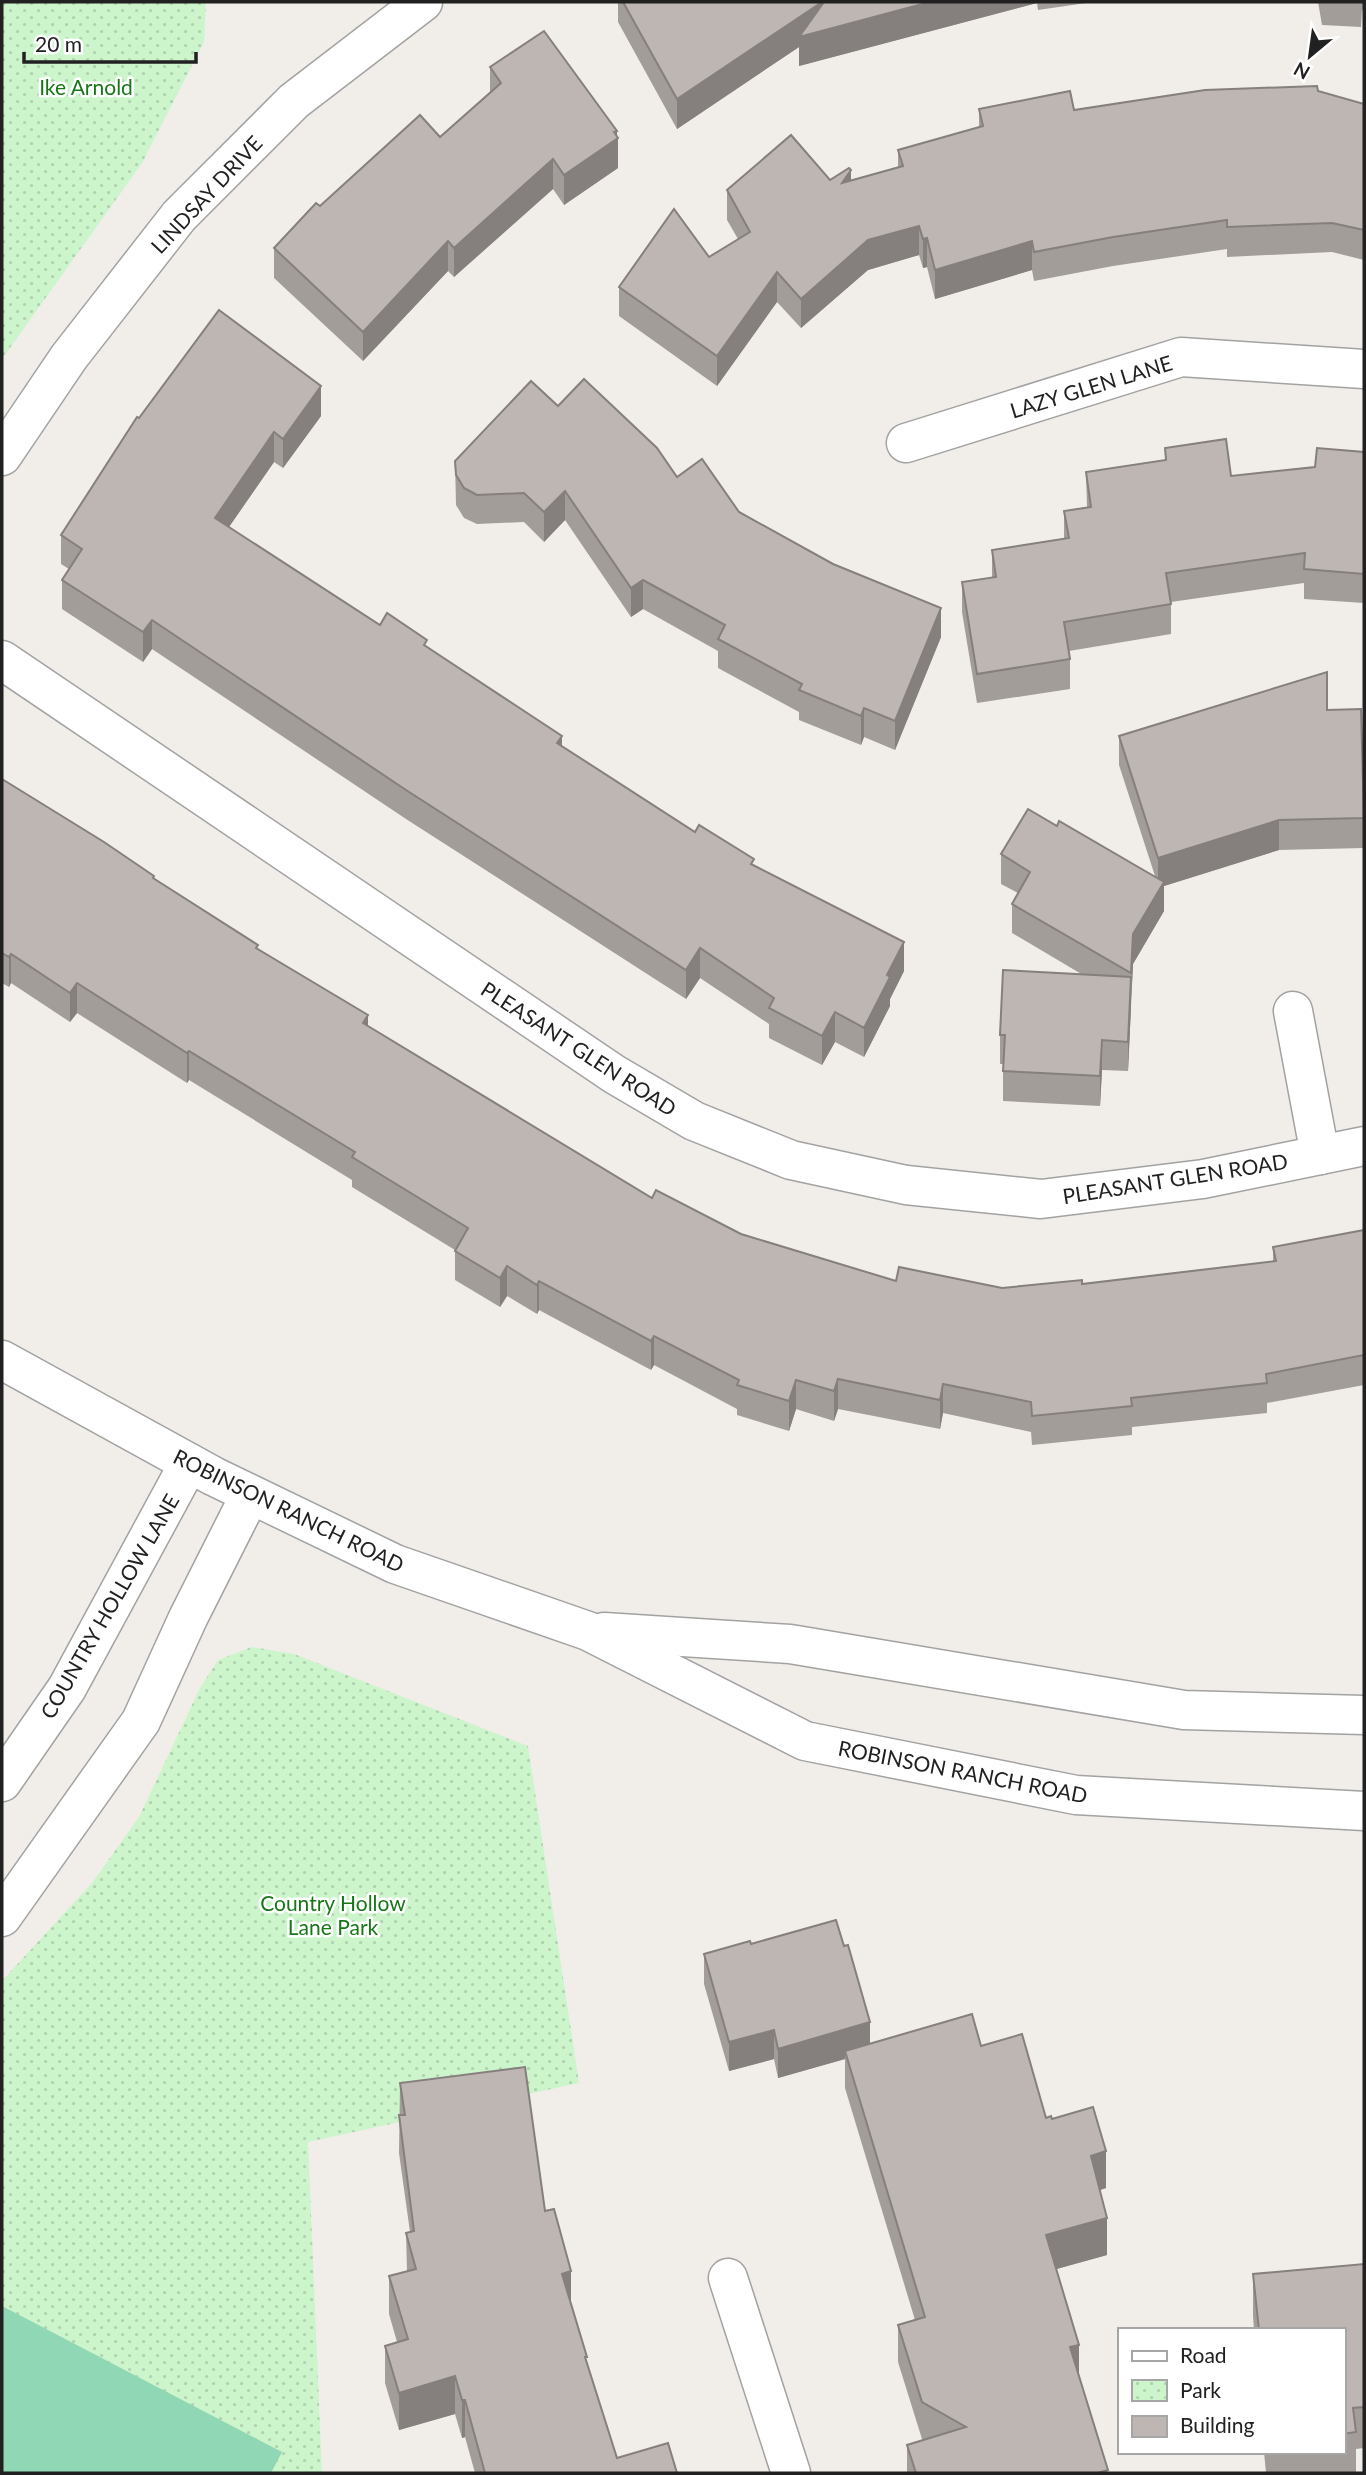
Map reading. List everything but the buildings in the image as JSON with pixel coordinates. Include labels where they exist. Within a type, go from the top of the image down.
[{"type":"street","name":"LINDSAY DRIVE","points":[[2,456],[69,357],[180,216],[294,101],[423,2]]},
{"type":"street","name":"LAZY GLEN LANE","points":[[906,443],[1181,357],[1364,369]]},
{"type":"street","name":"PLEASANT GLEN ROAD","points":[[2,660],[614,1074],[694,1121],[790,1160],[905,1185],[1041,1199],[1203,1179],[1364,1146]]},
{"type":"street","points":[[1293,1011],[1320,1155]]},
{"type":"street","name":"ROBINSON RANCH ROAD","points":[[2,1360],[250,1495],[395,1564],[588,1631],[805,1741],[1076,1795],[1364,1811]]},
{"type":"street","name":"COUNTRY HOLLOW LANE","points":[[2,1782],[68,1688],[190,1463]]},
{"type":"street","points":[[2,1917],[141,1721],[188,1618],[250,1495]]},
{"type":"street","name":"ROBINSON RANCH ROAD","points":[[588,1631],[790,1644],[1184,1710],[1364,1715]]},
{"type":"street","points":[[728,2277],[791,2473]]},
{"type":"green space","name":"Ike Arnold","points":[[2,2],[206,2],[204,42],[142,163],[2,359]]},
{"type":"green space","name":"Country Hollow Lane Park","points":[[252,1647],[294,1654],[528,1746],[579,2083],[308,2142],[322,2473],[2,2473],[2,1981],[92,1883],[139,1817],[200,1688],[218,1660]]},
{"type":"green space","points":[[2,2306],[282,2452],[271,2473],[2,2473]]}]
